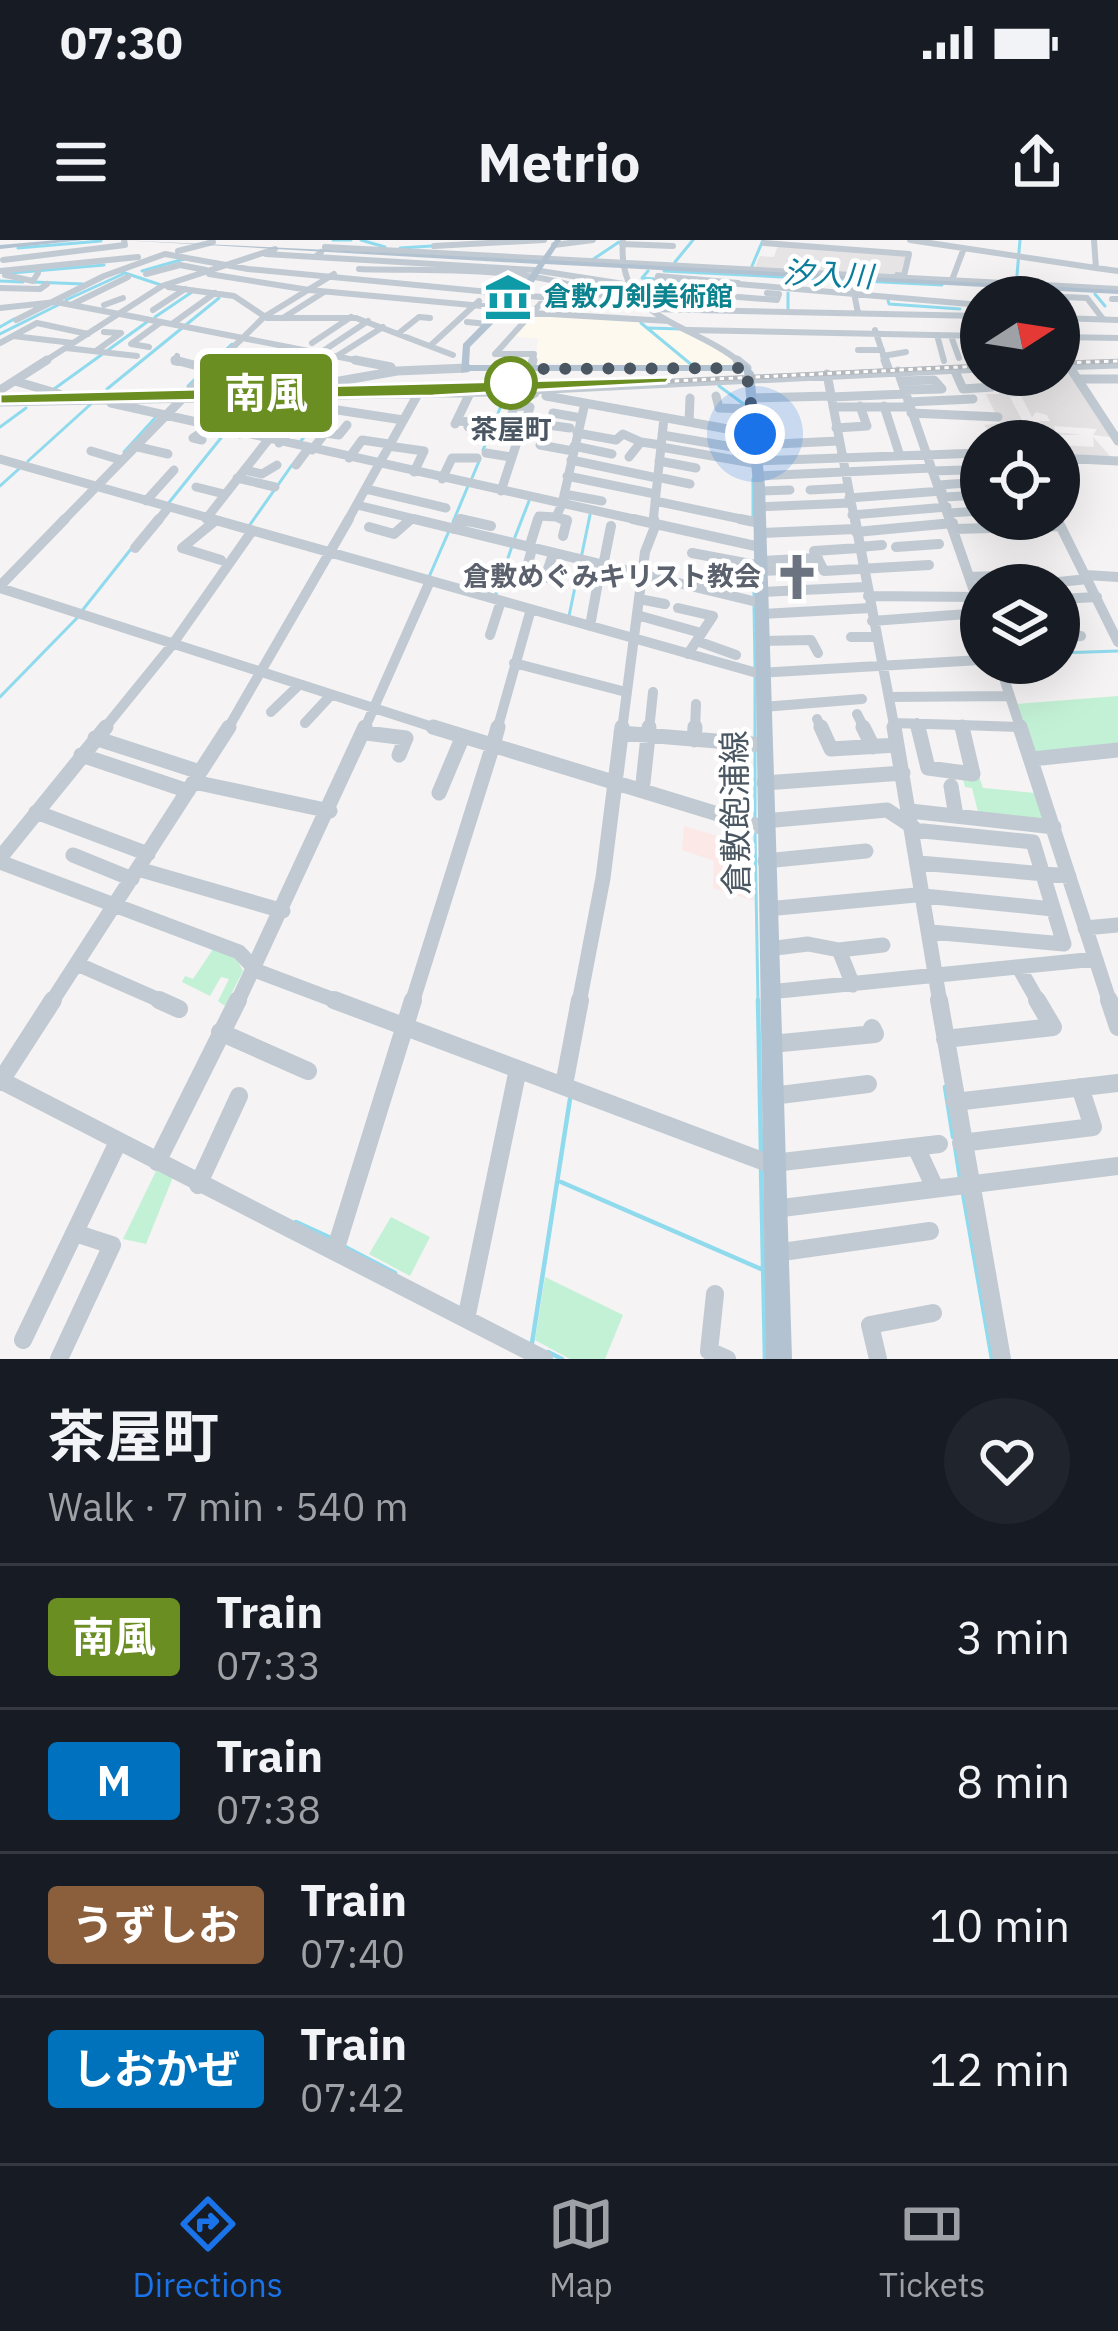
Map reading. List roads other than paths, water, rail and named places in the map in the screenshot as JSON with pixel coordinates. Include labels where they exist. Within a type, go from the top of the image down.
[{"type":"main road","points":[[1,248],[74,240]]},
{"type":"main road","points":[[123,240],[268,252],[376,251],[540,266],[618,265],[738,282],[850,277],[960,287]]},
{"type":"main road","points":[[465,369],[468,345],[520,292],[556,243]]},
{"type":"main road","points":[[1080,292],[1117,295]]},
{"type":"main road","points":[[465,369],[548,365],[626,374]]},
{"type":"main road","points":[[465,369],[578,366],[626,374],[646,368],[684,369],[749,397]]},
{"type":"main road","points":[[485,368],[510,369]]},
{"type":"main road","name":"倉敷飽浦線","points":[[749,397],[770,992],[772,1096],[767,1162],[774,1209],[778,1359]]},
{"type":"street","points":[[3,260],[98,250],[125,245],[123,240]]},
{"type":"street","points":[[358,240],[376,251],[440,265],[637,263],[952,279],[1117,295]]},
{"type":"street","points":[[258,314],[376,251],[544,240]]},
{"type":"street","points":[[841,250],[843,240]]},
{"type":"street","points":[[910,240],[1118,271]]},
{"type":"street","points":[[1010,275],[1015,275],[1022,240]]},
{"type":"street","points":[[1094,240],[1096,268]]},
{"type":"street","points":[[753,269],[765,242],[909,254],[904,276],[850,277]]},
{"type":"street","points":[[478,256],[481,243]]},
{"type":"street","points":[[556,243],[592,244]]},
{"type":"street","points":[[674,246],[623,243],[618,265],[624,284],[647,308],[688,330],[749,397],[907,394],[938,397],[998,417]]},
{"type":"street","points":[[3,277],[207,244]]},
{"type":"street","points":[[578,261],[592,244]]},
{"type":"street","points":[[952,279],[964,248]]},
{"type":"street","points":[[376,251],[478,256],[540,266],[606,292],[637,320]]},
{"type":"street","points":[[187,256],[268,252]]},
{"type":"street","points":[[72,347],[164,285],[268,252]]},
{"type":"street","points":[[320,252],[335,269]]},
{"type":"street","points":[[3,277],[20,288],[95,279],[165,254],[230,265],[295,288],[324,292],[555,316],[582,313],[709,322]]},
{"type":"street","points":[[637,263],[644,254]]},
{"type":"street","points":[[118,260],[124,271]]},
{"type":"street","points":[[240,262],[505,278],[540,266]]},
{"type":"street","points":[[146,274],[179,265],[234,279],[335,269],[368,279],[520,292],[564,305],[555,316]]},
{"type":"street","points":[[337,356],[373,336],[440,265]]},
{"type":"street","points":[[446,274],[455,266]]},
{"type":"street","points":[[540,266],[558,284]]},
{"type":"street","points":[[576,282],[592,266]]},
{"type":"street","points":[[3,277],[16,274],[17,280],[60,269]]},
{"type":"street","points":[[163,269],[191,276]]},
{"type":"street","points":[[298,319],[380,270]]},
{"type":"street","points":[[124,271],[146,274],[185,290],[238,298],[258,314],[281,319],[351,317],[368,321],[453,355]]},
{"type":"street","points":[[105,294],[124,271]]},
{"type":"street","points":[[378,297],[412,272]]},
{"type":"street","points":[[75,273],[95,279]]},
{"type":"street","points":[[255,274],[274,275]]},
{"type":"street","points":[[673,288],[655,283],[658,276],[796,286],[891,300],[945,298],[960,303]]},
{"type":"street","points":[[20,288],[35,277]]},
{"type":"street","points":[[850,277],[858,313]]},
{"type":"street","points":[[430,346],[505,278]]},
{"type":"street","points":[[16,320],[95,279]]},
{"type":"street","points":[[738,282],[779,294],[777,300],[738,282]]},
{"type":"street","points":[[735,331],[738,282]]},
{"type":"street","points":[[531,367],[534,354],[495,353],[558,284],[624,284]]},
{"type":"street","points":[[45,286],[59,286]]},
{"type":"street","points":[[75,306],[128,288]]},
{"type":"street","points":[[295,288],[258,314],[242,338],[118,459],[0,587],[261,675],[764,825],[887,810],[909,822],[1033,842],[1064,944],[931,932]]},
{"type":"street","points":[[105,294],[155,308],[185,290]]},
{"type":"street","points":[[281,319],[324,292]]},
{"type":"street","points":[[1095,292],[1117,320]]},
{"type":"street","points":[[448,303],[460,293]]},
{"type":"street","points":[[178,325],[221,294]]},
{"type":"street","points":[[319,317],[345,294]]},
{"type":"street","points":[[104,305],[123,298]]},
{"type":"street","points":[[1080,298],[1087,298],[1103,319]]},
{"type":"street","points":[[546,299],[688,311],[858,313],[875,312],[891,300]]},
{"type":"street","points":[[891,300],[932,325],[958,358]]},
{"type":"street","points":[[0,308],[49,303],[75,306],[316,349],[395,371],[465,369]]},
{"type":"street","points":[[0,308],[31,310]]},
{"type":"street","points":[[875,312],[875,334],[907,394],[965,564]]},
{"type":"street","points":[[0,396],[72,347],[131,316]]},
{"type":"street","points":[[399,333],[419,316],[430,318]]},
{"type":"street","points":[[290,379],[351,317]]},
{"type":"street","points":[[688,330],[915,335],[960,318]]},
{"type":"street","points":[[1080,320],[1117,320]]},
{"type":"street","points":[[316,349],[368,321]]},
{"type":"street","points":[[149,347],[130,344],[161,322]]},
{"type":"street","points":[[467,322],[488,324]]},
{"type":"street","points":[[0,343],[38,323],[88,334]]},
{"type":"street","points":[[794,324],[817,326],[818,332]]},
{"type":"street","points":[[932,325],[960,330]]},
{"type":"street","points":[[932,325],[944,361]]},
{"type":"street","points":[[1080,332],[1109,329]]},
{"type":"street","points":[[102,352],[121,334],[104,332]]},
{"type":"street","points":[[915,335],[921,344]]},
{"type":"street","points":[[1080,335],[1118,338]]},
{"type":"street","points":[[13,336],[137,356]]},
{"type":"street","points":[[142,336],[161,337]]},
{"type":"street","points":[[19,347],[34,339]]},
{"type":"street","points":[[39,350],[54,341]]},
{"type":"street","points":[[439,369],[468,345],[485,343]]},
{"type":"street","points":[[858,350],[904,356],[906,352]]},
{"type":"street","points":[[178,356],[174,362],[229,373],[290,379],[359,378]]},
{"type":"street","points":[[221,358],[248,357],[229,373]]},
{"type":"street","points":[[1080,374],[1112,372],[1113,364]]},
{"type":"street","points":[[0,396],[94,399],[328,386],[395,371],[465,369]]},
{"type":"street","points":[[0,396],[533,392],[626,374],[683,375],[684,369]]},
{"type":"street","points":[[954,369],[960,382]]},
{"type":"street","points":[[830,398],[884,406],[960,370]]},
{"type":"street","points":[[626,374],[777,405]]},
{"type":"street","points":[[626,374],[611,417],[661,437],[755,500],[854,530],[891,529],[960,492]]},
{"type":"street","points":[[827,374],[873,636],[889,698],[893,723],[889,745]]},
{"type":"street","points":[[716,396],[719,408],[827,374],[907,394],[941,417],[973,412]]},
{"type":"street","points":[[1080,375],[1118,379]]},
{"type":"street","points":[[17,381],[59,394]]},
{"type":"street","points":[[1080,382],[1118,441]]},
{"type":"street","points":[[533,392],[617,409]]},
{"type":"street","points":[[522,406],[533,392]]},
{"type":"street","points":[[469,427],[471,422],[456,423],[470,393]]},
{"type":"street","points":[[418,394],[261,675],[3,1079],[118,1142],[160,1157],[335,1251],[468,1314],[544,1359]]},
{"type":"street","points":[[202,440],[193,438],[244,396]]},
{"type":"street","points":[[690,398],[689,422],[755,500],[818,558]]},
{"type":"street","points":[[94,399],[279,447],[501,491],[602,502]]},
{"type":"street","points":[[240,434],[270,402]]},
{"type":"street","points":[[556,517],[585,404]]},
{"type":"street","points":[[836,428],[866,426],[860,406]]},
{"type":"street","points":[[884,406],[900,456]]},
{"type":"street","points":[[508,433],[514,407],[530,407],[523,428]]},
{"type":"street","points":[[331,409],[403,420]]},
{"type":"street","points":[[553,413],[616,440],[622,434],[641,442],[689,422]]},
{"type":"street","points":[[1103,414],[1118,414]]},
{"type":"street","points":[[241,474],[262,474],[306,416]]},
{"type":"street","points":[[296,465],[325,433],[339,435],[347,425]]},
{"type":"street","points":[[508,433],[577,426]]},
{"type":"street","points":[[501,491],[518,439],[508,433]]},
{"type":"street","points":[[564,1085],[624,733],[642,577],[654,524],[661,437]]},
{"type":"street","points":[[692,553],[755,500],[816,437],[837,441]]},
{"type":"street","points":[[350,458],[362,440],[424,452],[414,472]]},
{"type":"street","points":[[629,458],[641,442]]},
{"type":"street","points":[[540,445],[694,489],[680,526]]},
{"type":"street","points":[[134,446],[169,454]]},
{"type":"street","points":[[221,560],[182,548],[241,474],[279,447]]},
{"type":"street","points":[[91,452],[118,459]]},
{"type":"street","points":[[572,452],[613,454]]},
{"type":"street","points":[[755,500],[841,458],[960,454]]},
{"type":"street","points":[[442,478],[452,458],[512,458]]},
{"type":"street","points":[[0,459],[634,637],[735,652]]},
{"type":"street","points":[[1080,459],[1118,461]]},
{"type":"street","points":[[659,461],[696,468]]},
{"type":"street","points":[[148,500],[174,470]]},
{"type":"street","points":[[567,476],[714,513],[843,472],[865,471],[870,479],[960,505]]},
{"type":"street","points":[[241,474],[275,487]]},
{"type":"street","points":[[943,500],[960,476]]},
{"type":"street","points":[[196,487],[224,494]]},
{"type":"street","points":[[368,490],[446,508]]},
{"type":"street","points":[[563,499],[654,524],[790,490]]},
{"type":"street","points":[[810,490],[848,498],[960,503]]},
{"type":"street","points":[[755,500],[960,498]]},
{"type":"street","points":[[755,500],[784,570]]},
{"type":"street","points":[[359,506],[758,602],[960,597]]},
{"type":"street","points":[[135,548],[167,507]]},
{"type":"street","points":[[707,532],[714,513]]},
{"type":"street","points":[[553,554],[545,578],[525,574],[538,516],[568,520],[562,536]]},
{"type":"street","points":[[368,527],[394,534],[411,519]]},
{"type":"street","points":[[451,529],[460,519],[491,526]]},
{"type":"street","points":[[590,624],[611,526]]},
{"type":"street","points":[[891,529],[900,546],[939,544]]},
{"type":"street","points":[[249,531],[172,645],[1,859],[114,908],[239,952],[253,967],[767,1162],[939,1144]]},
{"type":"street","points":[[1067,540],[1118,642]]},
{"type":"street","points":[[882,545],[814,550],[824,571],[929,565]]},
{"type":"street","points":[[0,559],[18,564]]},
{"type":"street","points":[[568,572],[578,560]]},
{"type":"street","points":[[1080,579],[1118,577]]},
{"type":"street","points":[[160,1157],[365,733],[428,581]]},
{"type":"street","points":[[1080,599],[1094,597]]},
{"type":"street","points":[[642,600],[730,620]]},
{"type":"street","points":[[758,602],[867,600],[960,611]]},
{"type":"street","points":[[490,635],[501,601]]},
{"type":"street","points":[[335,1251],[492,744],[528,608]]},
{"type":"street","points":[[640,616],[693,646],[762,674],[960,661]]},
{"type":"street","points":[[693,646],[713,616]]},
{"type":"street","points":[[852,638],[873,636]]},
{"type":"street","points":[[761,640],[811,640],[818,653]]},
{"type":"street","points":[[514,663],[626,692]]},
{"type":"street","points":[[1004,684],[1118,1027]]},
{"type":"street","points":[[271,712],[299,685]]},
{"type":"street","points":[[643,783],[653,692]]},
{"type":"street","points":[[305,723],[332,695]]},
{"type":"street","points":[[889,698],[1007,696]]},
{"type":"street","points":[[763,707],[862,699]]},
{"type":"street","points":[[694,740],[696,704]]},
{"type":"street","points":[[857,714],[889,745],[899,773],[919,863],[920,896],[931,932],[965,1186],[1002,1359]]},
{"type":"street","points":[[817,718],[831,749],[889,745]]},
{"type":"street","points":[[893,723],[1017,726]]},
{"type":"street","points":[[917,723],[928,768],[973,774],[961,725]]},
{"type":"street","points":[[365,733],[406,737],[398,755]]},
{"type":"street","points":[[624,733],[758,745]]},
{"type":"street","points":[[439,793],[464,736]]},
{"type":"street","points":[[95,738],[195,782]]},
{"type":"street","points":[[1031,759],[1118,750]]},
{"type":"street","points":[[81,755],[326,811]]},
{"type":"street","points":[[764,783],[899,773]]},
{"type":"street","points":[[951,787],[956,816]]},
{"type":"street","points":[[36,812],[140,869]]},
{"type":"street","points":[[909,822],[956,816],[1050,826]]},
{"type":"street","points":[[765,861],[866,851]]},
{"type":"street","points":[[73,855],[140,869],[280,910]]},
{"type":"street","points":[[919,863],[1066,876]]},
{"type":"street","points":[[766,909],[920,896],[1053,909]]},
{"type":"street","points":[[1085,928],[1118,925]]},
{"type":"street","points":[[768,949],[808,944],[838,950],[883,945]]},
{"type":"street","points":[[838,950],[852,981]]},
{"type":"street","points":[[770,992],[1093,959]]},
{"type":"street","points":[[80,965],[179,1009]]},
{"type":"street","points":[[945,1039],[1053,1027],[1019,968]]},
{"type":"street","points":[[771,1044],[875,1034],[872,1028]]},
{"type":"street","points":[[220,1032],[308,1071]]},
{"type":"street","points":[[468,1314],[518,1069]]},
{"type":"street","points":[[955,1102],[1118,1083]]},
{"type":"street","points":[[772,1096],[868,1084]]},
{"type":"street","points":[[962,1143],[1093,1126],[1079,1088]]},
{"type":"street","points":[[200,1180],[238,1096]]},
{"type":"street","points":[[23,1340],[118,1142]]},
{"type":"street","points":[[916,1147],[934,1188]]},
{"type":"street","points":[[774,1209],[1118,1166]]},
{"type":"street","points":[[776,1253],[930,1231]]},
{"type":"street","points":[[59,1359],[112,1245],[75,1233]]},
{"type":"street","points":[[716,1294],[709,1351],[727,1359]]},
{"type":"street","points":[[878,1359],[869,1325],[933,1313]]},
{"type":"waterway","points":[[333,240],[351,240]]},
{"type":"waterway","points":[[361,240],[385,247]]},
{"type":"waterway","points":[[675,262],[693,240]]},
{"type":"waterway","points":[[752,266],[763,240]]},
{"type":"waterway","points":[[1017,275],[1020,240]]},
{"type":"waterway","points":[[18,248],[101,241]]},
{"type":"waterway","points":[[592,260],[619,242]]},
{"type":"waterway","points":[[400,248],[432,246]]},
{"type":"waterway","points":[[142,271],[184,259]]},
{"type":"waterway","points":[[12,273],[104,265]]},
{"type":"waterway","points":[[119,271],[161,285]]},
{"type":"waterway","points":[[648,271],[642,278],[654,279]]},
{"type":"waterway","name":"汐入川","points":[[664,271],[942,285]]},
{"type":"waterway","points":[[66,300],[123,274]]},
{"type":"waterway","points":[[659,280],[735,286]]},
{"type":"waterway","points":[[0,281],[23,282]]},
{"type":"waterway","points":[[33,282],[83,284]]},
{"type":"waterway","points":[[679,282],[689,305]]},
{"type":"waterway","points":[[594,289],[617,300]]},
{"type":"waterway","points":[[155,317],[192,292]]},
{"type":"waterway","points":[[788,293],[788,311]]},
{"type":"waterway","points":[[1095,294],[1105,306]]},
{"type":"waterway","points":[[107,389],[219,298]]},
{"type":"waterway","points":[[888,300],[889,304],[960,309]]},
{"type":"waterway","points":[[0,334],[58,305]]},
{"type":"waterway","points":[[0,327],[14,319]]},
{"type":"waterway","points":[[54,389],[147,322]]},
{"type":"waterway","points":[[641,323],[693,366]]},
{"type":"waterway","points":[[648,328],[681,329]]},
{"type":"waterway","points":[[217,358],[232,344]]},
{"type":"waterway","points":[[188,386],[198,376]]},
{"type":"waterway","points":[[719,386],[745,405]]},
{"type":"waterway","points":[[483,450],[505,396],[521,395]]},
{"type":"waterway","points":[[230,428],[255,399]]},
{"type":"waterway","points":[[300,442],[336,399]]},
{"type":"waterway","points":[[28,461],[92,403]]},
{"type":"waterway","points":[[0,427],[26,408]]},
{"type":"waterway","points":[[124,452],[155,418]]},
{"type":"waterway","points":[[167,505],[225,433]]},
{"type":"waterway","points":[[472,478],[480,459]]},
{"type":"waterway","points":[[249,526],[292,465]]},
{"type":"waterway","points":[[0,486],[21,467]]},
{"type":"waterway","points":[[753,479],[753,518]]},
{"type":"waterway","points":[[453,522],[468,486]]},
{"type":"waterway","points":[[515,537],[529,501]]},
{"type":"waterway","points":[[569,616],[590,515]]},
{"type":"waterway","points":[[429,577],[449,531]]},
{"type":"waterway","points":[[496,594],[512,546]]},
{"type":"waterway","points":[[81,612],[131,549]]},
{"type":"waterway","points":[[754,569],[754,596]]},
{"type":"waterway","points":[[754,605],[755,668]]},
{"type":"waterway","points":[[0,697],[77,618]]},
{"type":"waterway","points":[[1080,652],[1118,651]]},
{"type":"waterway","points":[[755,678],[755,740]]},
{"type":"waterway","points":[[755,750],[755,818]]},
{"type":"waterway","points":[[755,831],[758,1003]]},
{"type":"waterway","points":[[758,1000],[761,1151]]},
{"type":"waterway","points":[[945,1087],[953,1137]]},
{"type":"waterway","points":[[532,1343],[570,1099]]},
{"type":"waterway","points":[[955,1146],[960,1178]]},
{"type":"waterway","points":[[761,1167],[765,1359]]},
{"type":"waterway","points":[[561,1182],[761,1269]]},
{"type":"waterway","points":[[963,1193],[992,1359]]},
{"type":"waterway","points":[[296,1222],[331,1238]]},
{"type":"waterway","points":[[345,1247],[395,1273]]},
{"type":"waterway","points":[[548,1352],[562,1359]]},
{"type":"railway","points":[[1080,362],[1118,361]]},
{"type":"railway","points":[[0,400],[512,389],[960,367]]},
{"type":"train","name":"南風","points":[[0,398],[666,380],[433,392],[0,400]]},
{"type":"place","name":"倉敷刀剣美術館","points":[[508,297]]},
{"type":"place","name":"茶屋町","points":[[511,383]]},
{"type":"place","name":"倉敷めぐみキリスト教会","points":[[797,577]]}]
